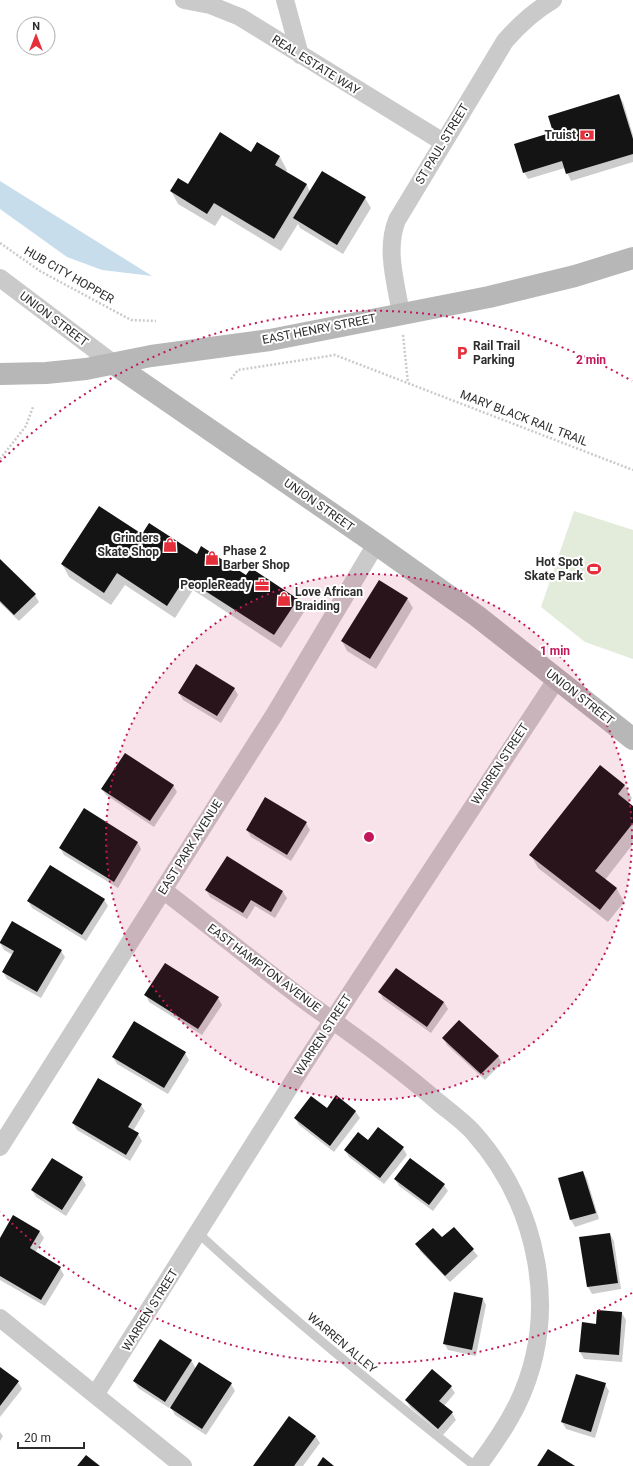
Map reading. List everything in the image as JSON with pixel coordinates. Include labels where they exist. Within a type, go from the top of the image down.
[{"type":"main road","name":"EAST HENRY STREET","points":[[0,374],[46,373],[86,369],[151,356],[270,340],[489,296],[575,276],[633,258]]},
{"type":"main road","name":"UNION STREET","points":[[114,364],[376,544],[477,616],[556,680],[633,739]]},
{"type":"street","name":"REAL ESTATE WAY","points":[[184,0],[210,5],[240,17],[443,142]]},
{"type":"street","points":[[285,0],[300,55]]},
{"type":"street","name":"ST PAUL STREET","points":[[401,314],[390,248],[392,234],[397,220],[505,41],[519,24],[536,10],[553,0]]},
{"type":"street","name":"UNION STREET","points":[[0,278],[114,364]]},
{"type":"street","name":"EAST PARK AVENUE","points":[[0,1148],[277,709],[376,544]]},
{"type":"street","name":"WARREN STREET","points":[[95,1395],[333,1020],[556,680]]},
{"type":"street","name":"EAST HAMPTON AVENUE","points":[[163,890],[402,1071],[472,1131],[503,1171],[520,1203],[534,1244],[540,1287],[539,1330],[531,1367],[518,1403],[499,1437],[478,1466]]},
{"type":"street","points":[[0,1318],[183,1466]]},
{"type":"lane","name":"WARREN ALLEY","points":[[198,1234],[282,1309],[377,1388],[475,1466]]},
{"type":"path","name":"HUB CITY HOPPER","points":[[0,243],[40,271],[131,320],[156,321]]},
{"type":"path","points":[[401,314],[408,383]]},
{"type":"path","name":"MARY BLACK RAIL TRAIL","points":[[231,379],[238,370],[335,355],[633,470]]},
{"type":"path","points":[[0,459],[26,426],[33,407]]},
{"type":"green space","name":"Hot Spot Skate Park","points":[[574,511],[633,530],[633,659],[585,642],[541,607]]},
{"type":"water","points":[[0,181],[152,276],[102,270],[67,257],[0,209]]},
{"type":"building","points":[[619,94],[633,139],[633,154],[566,174],[562,161],[523,173],[514,144],[553,132],[548,116]]},
{"type":"building","points":[[220,132],[251,152],[257,142],[280,156],[275,165],[307,184],[274,239],[214,203],[207,214],[170,191],[178,178],[188,184]]},
{"type":"building","points":[[322,171],[366,197],[337,245],[293,218]]},
{"type":"building","points":[[99,506],[142,534],[149,523],[197,554],[201,546],[246,575],[251,568],[298,599],[274,635],[185,578],[167,606],[117,573],[104,593],[61,564]]},
{"type":"building","points":[[0,559],[36,594],[14,615],[0,601]]},
{"type":"building","points":[[379,580],[408,598],[370,659],[341,641]]},
{"type":"building","points":[[196,664],[235,688],[217,716],[178,693]]},
{"type":"building","points":[[125,753],[174,785],[150,821],[101,789]]},
{"type":"building","points":[[600,765],[625,785],[618,794],[633,806],[633,823],[595,871],[617,888],[600,910],[529,855]]},
{"type":"building","points":[[265,797],[307,822],[287,855],[246,830]]},
{"type":"building","points":[[84,808],[138,842],[114,882],[59,848]]},
{"type":"building","points":[[227,856],[283,891],[271,912],[251,900],[243,913],[205,890]]},
{"type":"building","points":[[50,865],[105,899],[82,935],[27,901]]},
{"type":"building","points":[[12,921],[62,950],[37,992],[2,972],[14,951],[0,942]]},
{"type":"building","points":[[165,963],[219,997],[198,1029],[144,995]]},
{"type":"building","points":[[396,968],[444,1002],[427,1027],[378,992]]},
{"type":"building","points":[[459,1020],[499,1056],[481,1074],[442,1038]]},
{"type":"building","points":[[134,1021],[186,1052],[164,1088],[112,1057]]},
{"type":"building","points":[[98,1078],[142,1104],[128,1127],[139,1133],[126,1155],[72,1123]]},
{"type":"building","points":[[336,1095],[356,1111],[330,1146],[294,1118],[311,1096],[327,1108]]},
{"type":"building","points":[[378,1127],[404,1147],[380,1178],[344,1150],[358,1132],[368,1140]]},
{"type":"building","points":[[52,1158],[83,1177],[62,1210],[31,1190]]},
{"type":"building","points":[[410,1158],[445,1184],[429,1205],[394,1179]]},
{"type":"building","points":[[583,1171],[596,1213],[570,1220],[558,1178]]},
{"type":"building","points":[[13,1215],[40,1231],[30,1248],[61,1267],[41,1300],[0,1276],[0,1238]]},
{"type":"building","points":[[454,1227],[474,1249],[445,1276],[415,1244],[433,1228],[442,1237]]},
{"type":"building","points":[[610,1233],[618,1283],[587,1287],[579,1237]]},
{"type":"building","points":[[454,1292],[483,1298],[472,1350],[443,1344]]},
{"type":"building","points":[[597,1310],[622,1312],[619,1355],[579,1352],[582,1322],[596,1324]]},
{"type":"building","points":[[160,1339],[192,1360],[165,1402],[133,1381]]},
{"type":"building","points":[[199,1362],[232,1383],[202,1429],[170,1408]]},
{"type":"building","points":[[0,1367],[19,1381],[0,1406]]},
{"type":"building","points":[[432,1369],[452,1386],[439,1401],[453,1412],[438,1429],[405,1400]]},
{"type":"building","points":[[576,1374],[606,1383],[591,1432],[561,1422]]},
{"type":"building","points":[[289,1416],[316,1436],[294,1466],[253,1466]]},
{"type":"building","points":[[548,1449],[575,1466],[537,1466]]},
{"type":"building","points":[[86,1455],[100,1466],[77,1466]]},
{"type":"building","points":[[323,1457],[334,1466],[317,1466]]},
{"type":"place","name":"Truist","points":[[587,135]]},
{"type":"place","name":"Rail Trail Parking","points":[[462,353]]},
{"type":"place","name":"Grinders Skate Shop","points":[[170,545]]},
{"type":"place","name":"Phase 2 Barber Shop","points":[[212,558]]},
{"type":"place","name":"Hot Spot Skate Park","points":[[594,569]]},
{"type":"place","name":"PeopleReady","points":[[262,585]]},
{"type":"place","name":"Love African Braiding","points":[[284,599]]}]
